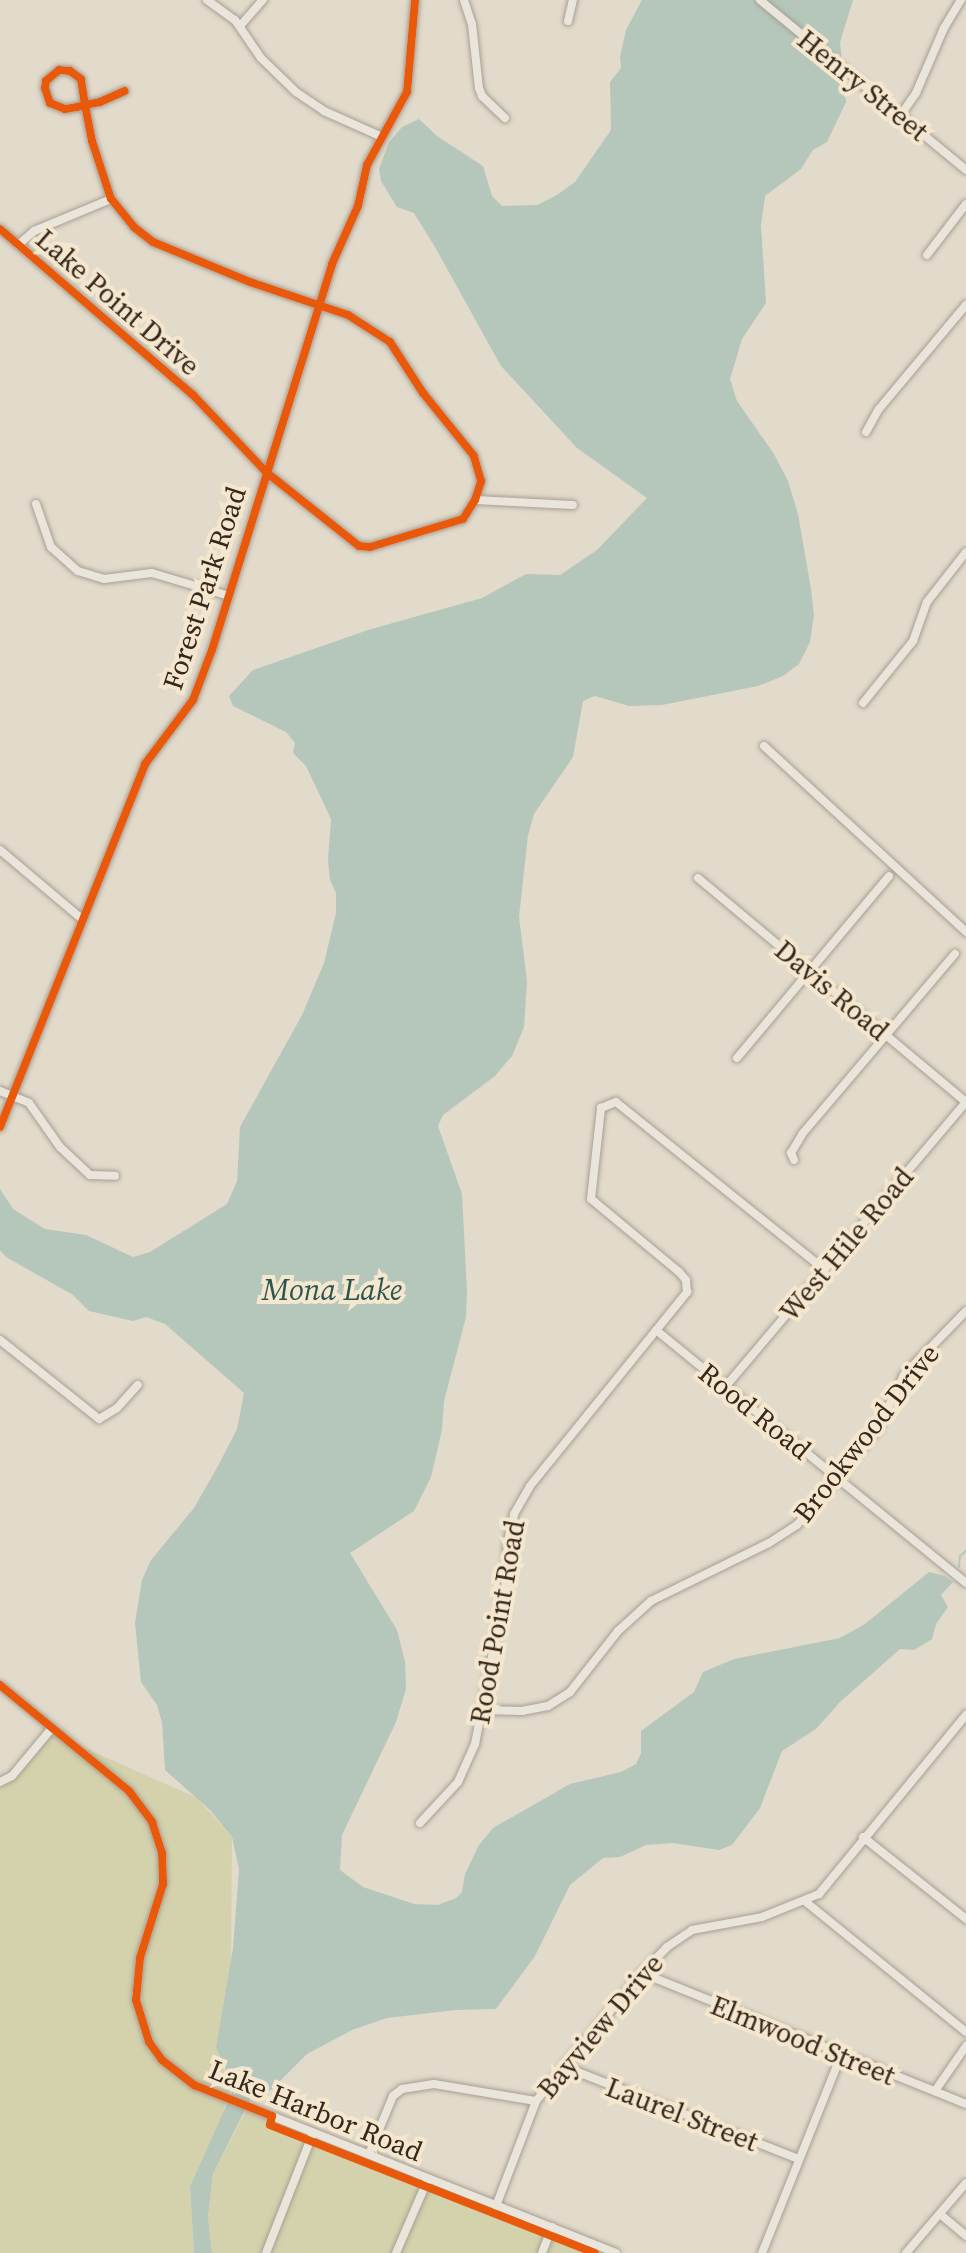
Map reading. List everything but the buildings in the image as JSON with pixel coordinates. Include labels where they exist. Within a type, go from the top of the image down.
[{"type":"street","points":[[207,0],[240,26],[261,58],[296,92],[324,111],[382,137]]},
{"type":"street","points":[[240,26],[263,0]]},
{"type":"street","name":"Forest Park Road","points":[[0,1127],[148,759],[193,700],[319,303],[358,206],[367,165],[407,92],[415,0]]},
{"type":"street","points":[[464,0],[472,24],[479,88],[482,96],[505,118]]},
{"type":"street","points":[[568,21],[573,0]]},
{"type":"street","name":"Henry Street","points":[[760,0],[966,170]]},
{"type":"street","points":[[900,116],[916,93],[944,28],[961,0]]},
{"type":"street","points":[[125,91],[85,105],[57,108],[47,96],[46,81],[59,70],[70,71],[81,79],[85,105],[111,199],[134,227],[153,242],[250,282],[319,303],[364,323],[400,354],[423,393],[474,456],[481,481],[475,500],[573,505]]},
{"type":"street","points":[[18,245],[50,224],[111,199]]},
{"type":"street","points":[[927,255],[966,204]]},
{"type":"street","name":"Lake Point Drive","points":[[0,229],[193,395],[266,472],[359,546],[370,547],[456,523],[475,500]]},
{"type":"street","points":[[866,432],[879,409],[966,305]]},
{"type":"street","points":[[36,504],[51,547],[78,571],[104,579],[152,573],[226,595]]},
{"type":"street","points":[[863,703],[915,640],[927,602],[966,552]]},
{"type":"street","points":[[764,746],[966,932]]},
{"type":"street","points":[[0,850],[82,919]]},
{"type":"street","points":[[737,1058],[889,876]]},
{"type":"street","name":"Davis Road","points":[[698,878],[966,1102]]},
{"type":"street","points":[[794,1160],[791,1153],[803,1133],[955,954]]},
{"type":"street","points":[[0,1091],[29,1103],[60,1147],[90,1175],[115,1176]]},
{"type":"street","name":"Rood Point Road","points":[[420,1823],[434,1812],[469,1762],[505,1590],[508,1541],[514,1514],[530,1486],[687,1292],[686,1280],[679,1272],[591,1199],[601,1108],[616,1102],[825,1270]]},
{"type":"street","name":"West Hile Road","points":[[726,1386],[966,1102]]},
{"type":"street","name":"Brookwood Drive","points":[[482,1710],[522,1711],[548,1706],[570,1692],[618,1631],[651,1601],[786,1534],[838,1478],[878,1428],[904,1375],[966,1311]]},
{"type":"street","name":"Rood Road","points":[[656,1330],[966,1583]]},
{"type":"street","points":[[0,1340],[99,1419],[117,1408],[138,1385]]},
{"type":"street","name":"Lake Harbor Road","points":[[0,1685],[129,1791],[152,1822],[162,1853],[163,1884],[136,1978],[141,2023],[162,2060],[194,2085],[616,2253]]},
{"type":"street","name":"Bayview Drive","points":[[496,2206],[536,2101],[642,1973],[667,1947],[692,1930],[762,1917],[806,1902],[832,1882],[863,1837],[966,1715]]},
{"type":"street","points":[[0,1782],[12,1776],[52,1728]]},
{"type":"street","points":[[863,1837],[966,1919]]},
{"type":"street","points":[[806,1902],[966,2032]]},
{"type":"street","name":"Elmwood Street","points":[[642,1973],[966,2104]]},
{"type":"street","points":[[935,2091],[966,2046]]},
{"type":"street","points":[[762,2253],[841,2055]]},
{"type":"street","name":"Laurel Street","points":[[565,2067],[799,2159]]},
{"type":"street","points":[[369,2154],[393,2096],[402,2089],[434,2084],[536,2101]]},
{"type":"street","points":[[266,2253],[313,2133]]},
{"type":"street","points":[[396,2253],[428,2179]]},
{"type":"street","points":[[906,2253],[966,2183]]},
{"type":"street","points":[[940,2214],[966,2236]]},
{"type":"street","points":[[542,2253],[552,2227]]},
{"type":"green space","points":[[49,1732],[197,1798],[232,1837],[231,1963],[216,2048],[231,2087],[216,2135],[190,2187],[194,2253],[0,2253],[0,1780],[12,1776]]},
{"type":"green space","points":[[248,2107],[616,2253],[212,2253],[208,2217],[213,2174]]},
{"type":"water","name":"Mona Lake","points":[[642,0],[853,0],[840,42],[846,102],[827,142],[813,150],[801,169],[765,196],[761,225],[766,303],[742,339],[730,379],[737,401],[774,454],[788,481],[798,514],[811,589],[814,615],[810,642],[799,664],[783,676],[758,686],[662,705],[629,706],[595,696],[583,701],[573,757],[534,814],[528,835],[519,917],[527,981],[524,1027],[512,1056],[495,1076],[443,1115],[438,1126],[462,1194],[467,1291],[466,1317],[444,1401],[442,1430],[431,1477],[414,1511],[350,1553],[397,1630],[405,1662],[406,1689],[396,1722],[342,1835],[340,1870],[363,1887],[414,1904],[438,1905],[456,1898],[462,1892],[465,1874],[479,1845],[493,1828],[570,1784],[621,1772],[636,1764],[641,1753],[641,1731],[694,1692],[703,1672],[734,1659],[840,1638],[865,1624],[929,1572],[945,1576],[953,1582],[941,1595],[948,1607],[936,1624],[932,1639],[914,1650],[900,1649],[840,1702],[816,1729],[782,1751],[760,1808],[732,1845],[719,1850],[673,1843],[646,1845],[620,1857],[603,1858],[570,1885],[535,1956],[496,2009],[387,2018],[352,2030],[307,2054],[271,2090],[251,2098],[213,2174],[208,2217],[212,2253],[194,2253],[190,2187],[234,2088],[216,2048],[233,1948],[239,1869],[232,1837],[210,1810],[165,1770],[162,1723],[157,1705],[141,1682],[135,1623],[142,1580],[151,1560],[194,1508],[218,1466],[237,1429],[244,1393],[165,1324],[146,1317],[133,1321],[89,1311],[73,1295],[6,1257],[0,1250],[0,1189],[13,1209],[45,1229],[86,1235],[133,1257],[150,1252],[227,1204],[237,1181],[240,1127],[302,1015],[324,963],[336,913],[336,893],[330,880],[328,860],[331,819],[306,766],[293,753],[295,743],[286,732],[233,706],[229,696],[253,670],[368,630],[482,598],[526,574],[560,575],[597,550],[647,498],[577,448],[501,366],[414,213],[397,207],[381,181],[379,169],[389,142],[402,127],[419,119],[437,136],[483,166],[492,196],[502,206],[537,205],[557,195],[575,182],[611,130],[610,82],[621,68],[620,57],[626,30]]},
{"type":"waterway","points":[[959,1567],[960,1556],[966,1551]]},
{"type":"cycle path","points":[[0,1127],[145,764],[193,700],[212,650],[332,264],[358,206],[367,165],[407,92],[415,0]]},
{"type":"cycle path","points":[[0,229],[193,395],[266,472],[359,546],[370,547],[463,519],[475,500],[481,481],[474,456],[423,393],[390,342],[348,315],[250,282],[153,242],[134,227],[111,199],[92,141],[85,105],[81,79],[70,71],[59,70],[46,81],[45,88],[50,103],[65,109],[77,107],[85,105],[100,102],[125,91]]},
{"type":"cycle path","points":[[0,1685],[129,1791],[152,1822],[162,1853],[163,1884],[140,1958],[136,2000],[149,2042],[162,2060],[194,2085],[272,2116],[270,2125],[595,2253]]}]
